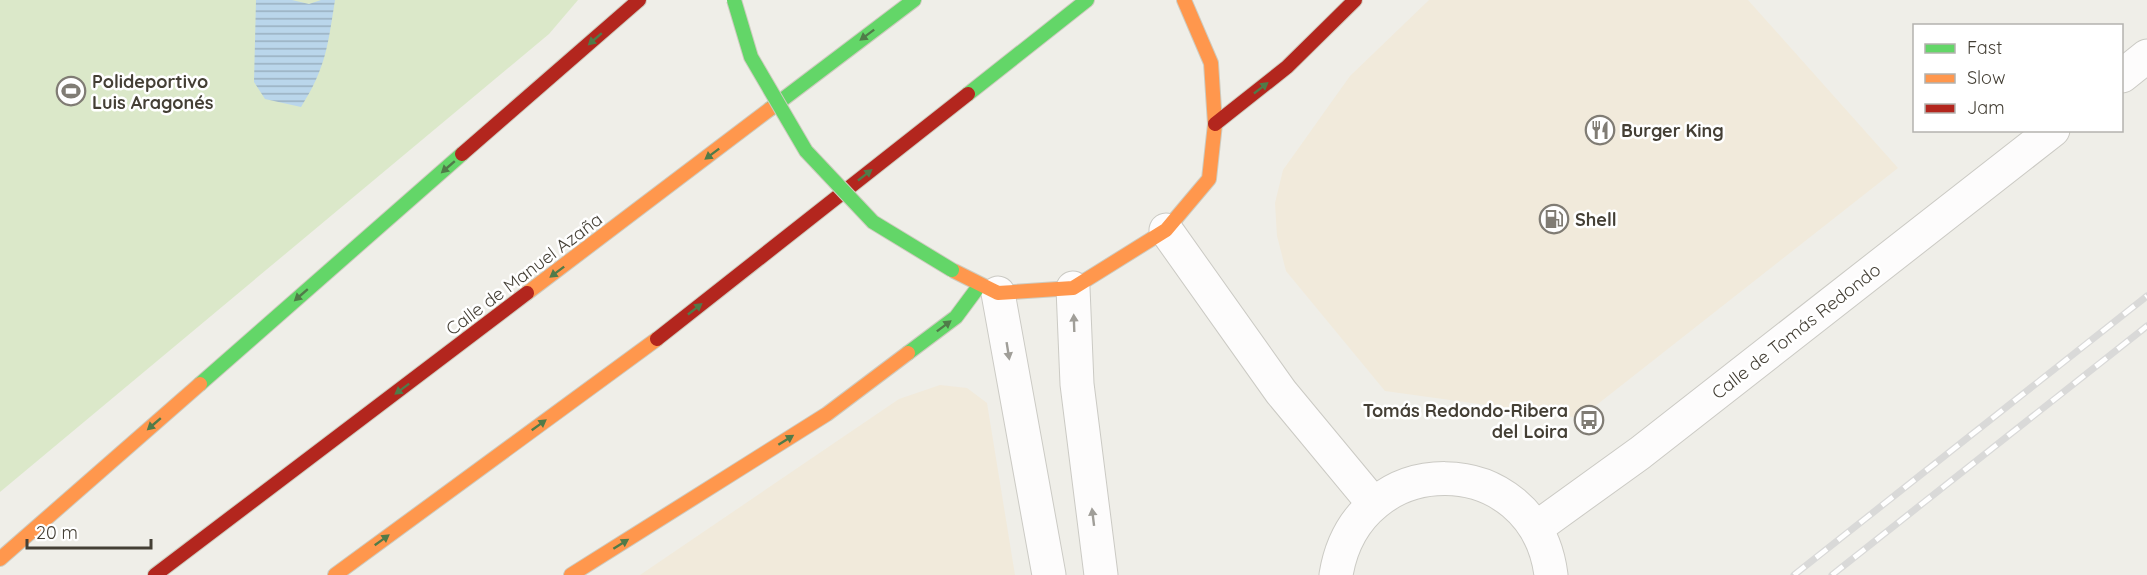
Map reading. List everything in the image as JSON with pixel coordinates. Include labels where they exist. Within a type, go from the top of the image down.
[{"type":"main road","points":[[0,559],[639,0]]},
{"type":"main road","points":[[734,0],[751,57],[806,151],[873,222],[989,290],[1073,288],[1166,230],[1209,180],[1215,124],[1211,63],[1184,0]]},
{"type":"main road","name":"Calle de Manuel Azaña","points":[[155,575],[914,0]]},
{"type":"main road","points":[[335,575],[658,338],[1088,0]]},
{"type":"main road","points":[[1215,124],[1287,67],[1355,0]]},
{"type":"main road","points":[[571,575],[827,414],[989,290]]},
{"type":"street","points":[[2123,74],[2147,56]]},
{"type":"street","name":"Calle de Tomás Redondo","points":[[1536,528],[1640,453],[2050,132]]},
{"type":"street","points":[[1166,230],[1281,392],[1373,503]]},
{"type":"street","points":[[1073,288],[1077,384],[1101,575]]},
{"type":"street","points":[[989,290],[1049,575]]},
{"type":"street","points":[[1336,575],[1339,554],[1353,525],[1373,503],[1400,486],[1430,479],[1461,479],[1490,488],[1516,505],[1536,528],[1549,557],[1551,575]]},
{"type":"shaded area","name":"Shell","points":[[1429,0],[1748,0],[1898,168],[1580,418],[1385,391],[1286,271],[1277,236],[1275,203],[1283,170],[1350,76]]},
{"type":"shaded area","points":[[940,385],[967,388],[987,403],[1015,575],[640,575],[899,399]]},
{"type":"green space","points":[[0,0],[578,0],[549,34],[0,492]]},
{"type":"water","points":[[256,0],[292,0],[309,4],[321,0],[335,0],[328,43],[321,68],[301,107],[265,99],[254,82]]},
{"type":"railway","points":[[1794,575],[2147,296]]},
{"type":"railway","points":[[1832,575],[2147,326]]},
{"type":"traffic: fast","points":[[734,0],[751,57],[806,151],[873,222],[952,270]]},
{"type":"traffic: fast","points":[[770,109],[914,0]]},
{"type":"traffic: fast","points":[[968,94],[1087,0]]},
{"type":"traffic: fast","points":[[200,384],[462,154]]},
{"type":"traffic: fast","points":[[908,353],[956,317],[979,286]]},
{"type":"traffic: slow","points":[[954,271],[998,293],[1073,288],[1166,230],[1209,179],[1215,124],[1211,63],[1184,0]]},
{"type":"traffic: slow","points":[[527,293],[770,109]]},
{"type":"traffic: slow","points":[[335,575],[657,339]]},
{"type":"traffic: slow","points":[[571,575],[827,414],[908,353]]},
{"type":"traffic: slow","points":[[0,559],[200,384]]},
{"type":"traffic: jam","points":[[462,154],[639,0]]},
{"type":"traffic: jam","points":[[1215,124],[1287,67],[1355,0]]},
{"type":"traffic: jam","points":[[657,339],[968,94]]},
{"type":"traffic: jam","points":[[155,575],[527,293]]},
{"type":"place","name":"Polideportivo Luis Aragonés","points":[[71,91]]},
{"type":"place","name":"Burger King","points":[[1600,130]]},
{"type":"place","name":"Shell","points":[[1554,219]]},
{"type":"place","name":"Tomás Redondo-Ribera del Loira","points":[[1589,420]]}]
